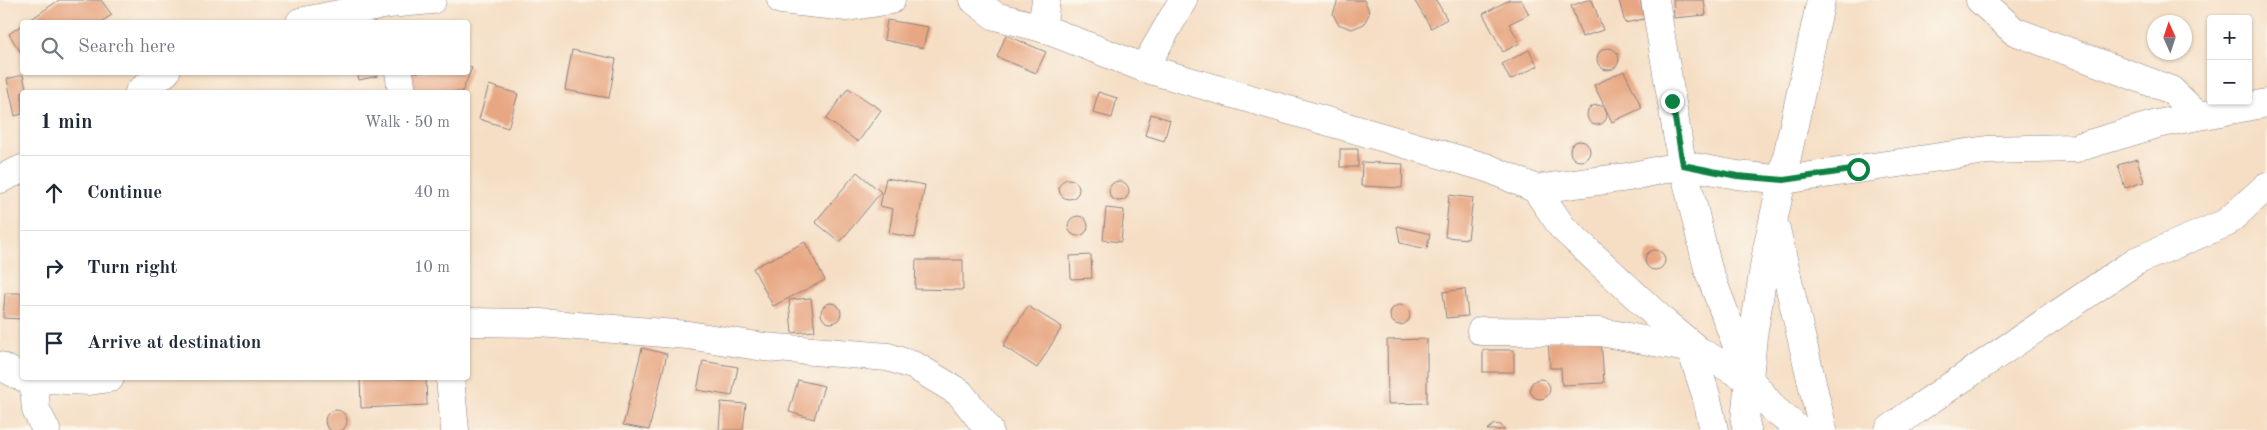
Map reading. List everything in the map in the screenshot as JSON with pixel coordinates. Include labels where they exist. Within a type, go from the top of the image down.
[{"type":"street","points":[[312,20],[432,0]]},
{"type":"street","points":[[781,0],[847,7],[891,0]]},
{"type":"street","points":[[974,0],[995,16],[1042,28],[1144,68],[1488,168],[1536,189],[1628,177],[1683,165],[1737,176],[1784,180],[1987,150],[2076,148],[2157,124],[2267,103]]},
{"type":"street","points":[[1042,28],[1046,0]]},
{"type":"street","points":[[1144,68],[1183,0]]},
{"type":"street","points":[[1656,0],[1683,165],[1708,269],[1750,380],[1770,419],[1799,430]]},
{"type":"street","points":[[1747,430],[1745,421],[1750,380],[1752,336],[1774,221],[1821,0]]},
{"type":"street","points":[[1994,6],[2014,31],[2171,90],[2198,116]]},
{"type":"street","points":[[142,90],[162,75]]},
{"type":"street","points":[[399,75],[402,90]]},
{"type":"street","points":[[0,179],[20,170]]},
{"type":"street","points":[[1890,430],[1914,411],[2136,261],[2226,223],[2267,186]]},
{"type":"street","points":[[1536,189],[1562,227],[1695,350],[1750,380]]},
{"type":"street","points":[[1774,221],[1823,430]]},
{"type":"street","points":[[470,322],[540,323],[688,335],[764,347],[888,357],[915,366],[960,393],[989,430]]},
{"type":"street","points":[[1480,331],[1601,332],[1695,350]]},
{"type":"street","points":[[1695,350],[1714,430]]},
{"type":"street","points":[[0,366],[20,375]]},
{"type":"street","points":[[28,380],[36,410],[46,430]]},
{"type":"street","points":[[68,380],[96,380]]},
{"type":"street","points":[[450,380],[454,430]]},
{"type":"street","points":[[1720,430],[1750,380]]},
{"type":"building","points":[[59,0],[101,0],[112,15],[104,20],[30,20]]},
{"type":"building","points":[[1338,0],[1364,0],[1369,14],[1364,24],[1352,29],[1338,24],[1333,14]]},
{"type":"building","points":[[1414,0],[1436,0],[1447,19],[1431,28]]},
{"type":"building","points":[[1509,0],[1521,0],[1529,14],[1509,24],[1520,43],[1503,52],[1483,14]]},
{"type":"building","points":[[1592,0],[1603,30],[1582,37],[1571,6]]},
{"type":"building","points":[[1619,0],[1640,0],[1644,19],[1625,23]]},
{"type":"building","points":[[1673,0],[1704,0],[1706,15],[1674,18]]},
{"type":"building","points":[[887,20],[928,27],[923,48],[884,40]]},
{"type":"building","points":[[20,26],[20,51],[9,34]]},
{"type":"building","points":[[1006,35],[1046,52],[1036,73],[997,57]]},
{"type":"building","points":[[1608,48],[1616,51],[1619,59],[1616,67],[1608,70],[1600,67],[1597,59],[1600,51]]},
{"type":"building","points":[[572,50],[616,59],[609,98],[565,90]]},
{"type":"building","points":[[1529,50],[1538,66],[1510,80],[1502,64]]},
{"type":"building","points":[[1624,71],[1642,108],[1612,122],[1594,85]]},
{"type":"building","points":[[23,75],[27,90],[20,90],[20,115],[15,116],[7,79]]},
{"type":"building","points":[[358,75],[378,76],[359,80]]},
{"type":"building","points":[[410,75],[469,75],[463,90],[421,90],[406,84]]},
{"type":"building","points":[[489,85],[518,94],[508,128],[479,119]]},
{"type":"building","points":[[848,88],[881,110],[858,142],[826,119]]},
{"type":"building","points":[[1098,92],[1117,98],[1112,118],[1093,113]]},
{"type":"building","points":[[1597,105],[1604,108],[1607,115],[1604,122],[1597,125],[1590,122],[1587,115],[1590,108]]},
{"type":"building","points":[[1151,114],[1170,120],[1164,141],[1145,135]]},
{"type":"building","points":[[1580,141],[1587,144],[1590,151],[1587,158],[1580,161],[1573,158],[1570,151],[1573,144]]},
{"type":"building","points":[[1340,149],[1358,149],[1358,167],[1340,167]]},
{"type":"building","points":[[2137,159],[2144,182],[2125,188],[2118,165]]},
{"type":"building","points":[[1362,162],[1403,164],[1402,188],[1361,186]]},
{"type":"building","points":[[857,172],[881,192],[840,242],[815,222]]},
{"type":"building","points":[[886,178],[925,185],[915,238],[889,233],[893,209],[880,206]]},
{"type":"building","points":[[1069,179],[1076,182],[1079,189],[1076,196],[1069,199],[1062,196],[1059,189],[1062,182]]},
{"type":"building","points":[[1119,181],[1126,184],[1129,191],[1126,198],[1119,201],[1112,198],[1109,191],[1112,184]]},
{"type":"building","points":[[1449,195],[1473,198],[1468,239],[1445,237]]},
{"type":"building","points":[[1106,208],[1124,210],[1121,242],[1103,240]]},
{"type":"building","points":[[1078,216],[1085,219],[1088,226],[1085,233],[1078,236],[1071,233],[1068,226],[1071,219]]},
{"type":"building","points":[[1397,226],[1430,234],[1427,249],[1400,243]]},
{"type":"building","points":[[805,242],[825,280],[773,306],[753,268]]},
{"type":"building","points":[[1655,250],[1662,253],[1665,260],[1662,267],[1655,270],[1648,267],[1645,260],[1648,253]]},
{"type":"building","points":[[1091,255],[1092,278],[1071,279],[1070,256]]},
{"type":"building","points":[[916,260],[963,260],[963,290],[915,289]]},
{"type":"building","points":[[1465,289],[1468,316],[1446,318],[1443,292]]},
{"type":"building","points":[[5,293],[20,293],[20,319],[3,318]]},
{"type":"building","points":[[811,298],[815,331],[792,333],[789,300]]},
{"type":"building","points":[[831,303],[838,306],[841,313],[838,320],[831,323],[824,320],[821,313],[824,306]]},
{"type":"building","points":[[1400,305],[1407,308],[1410,315],[1407,322],[1400,325],[1393,322],[1390,315],[1393,308]]},
{"type":"building","points":[[1028,306],[1062,327],[1037,368],[1003,346]]},
{"type":"building","points":[[1601,338],[1604,383],[1562,385],[1561,368],[1550,368],[1548,341]]},
{"type":"building","points":[[1427,339],[1427,403],[1388,404],[1387,340]]},
{"type":"building","points":[[642,348],[667,354],[649,430],[623,425]]},
{"type":"building","points":[[1483,350],[1514,350],[1514,372],[1483,372]]},
{"type":"building","points":[[703,361],[738,367],[732,396],[697,390]]},
{"type":"building","points":[[1540,379],[1547,382],[1550,389],[1547,396],[1540,399],[1533,396],[1530,389],[1533,382]]},
{"type":"building","points":[[360,380],[426,380],[427,405],[361,408]]},
{"type":"building","points":[[798,380],[824,386],[814,419],[789,412]]},
{"type":"building","points":[[721,402],[746,404],[743,430],[719,430]]},
{"type":"building","points":[[336,410],[344,413],[347,421],[344,429],[332,431],[328,429],[325,421],[328,413]]},
{"type":"building","points":[[1495,424],[1501,425],[1505,430],[1487,430]]},
{"type":"route","points":[[1672,101],[1683,165],[1737,176],[1784,180],[1858,169]]}]
